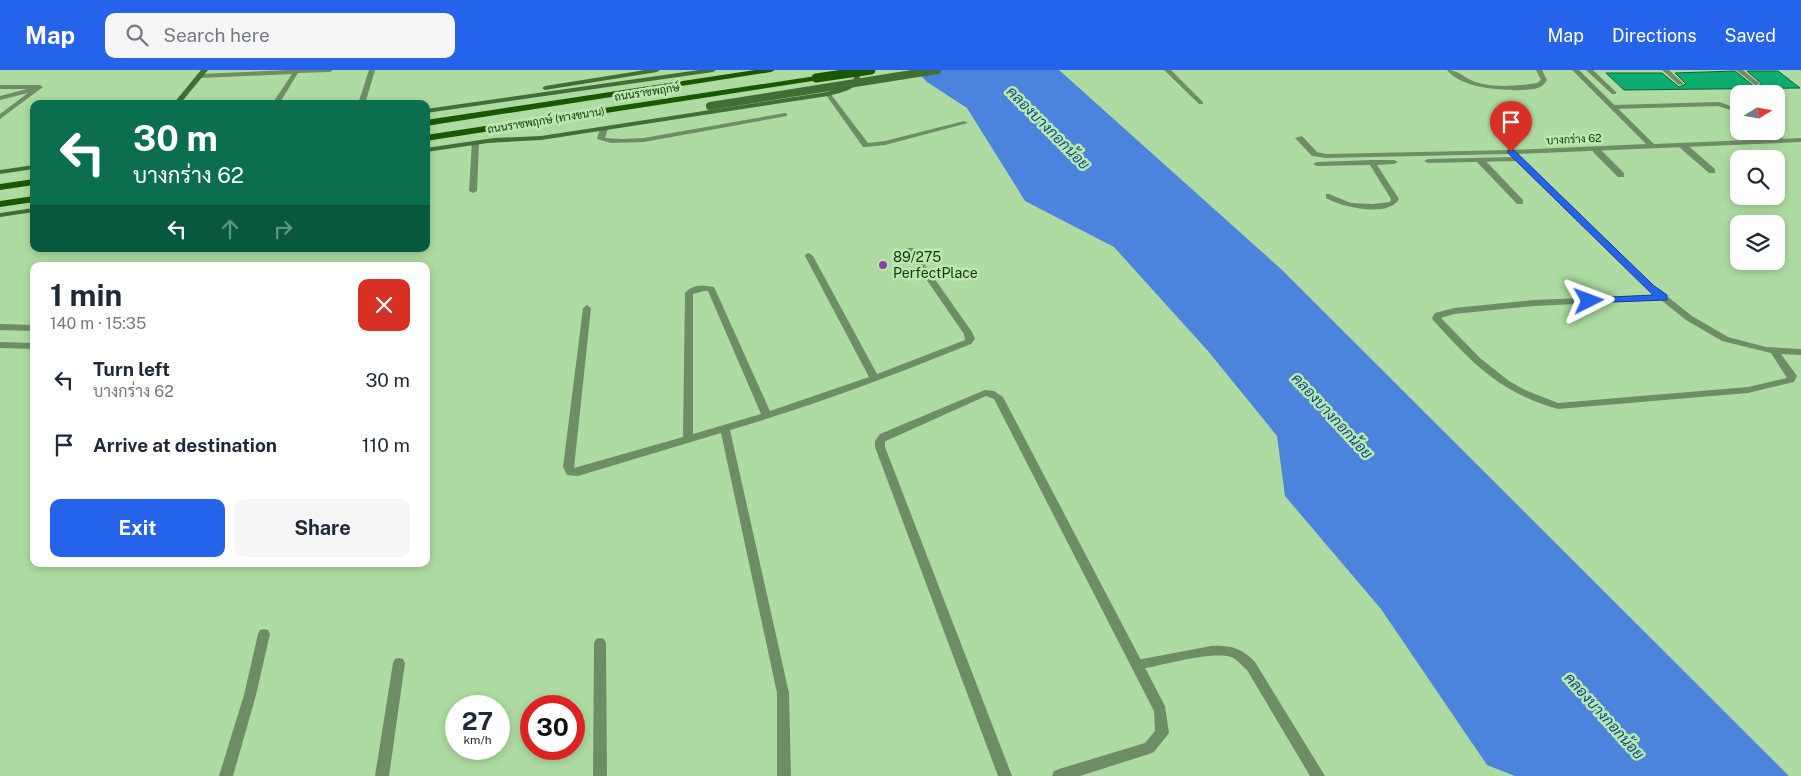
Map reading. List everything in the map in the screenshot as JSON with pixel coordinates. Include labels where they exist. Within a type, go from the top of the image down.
[{"type":"main road","points":[[446,108],[577,82],[657,70]]},
{"type":"main road","name":"ถนนราชพฤกษ์ (ทางขนาน)","points":[[430,110],[713,70]]},
{"type":"main road","name":"ถนนราชพฤกษ์","points":[[430,122],[771,70]]},
{"type":"main road","points":[[489,141],[541,138],[828,94],[849,87],[856,82],[857,76],[853,70]]},
{"type":"main road","name":"ถนนราชพฤกษ์","points":[[430,137],[871,70]]},
{"type":"main road","name":"ถนนราชพฤกษ์ (ทางขนาน)","points":[[430,149],[936,70]]},
{"type":"main road","points":[[179,100],[203,73]]},
{"type":"main road","points":[[0,171],[30,168]]},
{"type":"main road","points":[[0,187],[30,183]]},
{"type":"main road","points":[[0,204],[30,200]]},
{"type":"main road","points":[[0,215],[30,211]]},
{"type":"street","points":[[203,73],[330,70]]},
{"type":"street","points":[[363,100],[372,70]]},
{"type":"street","points":[[1167,70],[1201,104]]},
{"type":"street","points":[[1450,70],[1458,77],[1476,85],[1497,88],[1538,85],[1544,80],[1539,70]]},
{"type":"street","points":[[1574,70],[1652,146]]},
{"type":"street","points":[[1589,70],[1614,93]]},
{"type":"street","points":[[1665,70],[1681,84]]},
{"type":"street","points":[[1739,70],[1757,84]]},
{"type":"street","points":[[278,100],[296,72]]},
{"type":"street","points":[[0,87],[40,87]]},
{"type":"street","points":[[0,98],[40,87]]},
{"type":"street","points":[[0,117],[40,87]]},
{"type":"street","points":[[828,94],[866,145],[964,123]]},
{"type":"street","points":[[1612,106],[1720,104],[1730,107]]},
{"type":"street","points":[[604,129],[602,139],[611,142],[625,141],[662,137],[785,115]]},
{"type":"street","name":"บางกร่าง 62","points":[[1299,138],[1316,154],[1326,156],[1596,150],[1801,140]]},
{"type":"street","points":[[473,190],[475,143]]},
{"type":"street","points":[[1682,145],[1712,171]]},
{"type":"street","points":[[1596,150],[1621,175]]},
{"type":"street","points":[[1511,152],[1650,287],[1689,318],[1726,339],[1774,351],[1801,352]]},
{"type":"street","points":[[1317,164],[1518,159]]},
{"type":"street","points":[[1480,160],[1520,202]]},
{"type":"street","points":[[1329,196],[1338,203],[1352,206],[1389,205],[1393,203],[1395,199],[1372,162]]},
{"type":"street","points":[[587,308],[568,467],[571,472],[578,472],[688,440],[726,433],[767,416],[875,379],[968,342],[969,334],[910,250]]},
{"type":"street","points":[[809,256],[875,379]]},
{"type":"street","points":[[688,440],[689,293],[692,290],[711,289],[767,416]]},
{"type":"street","points":[[1663,298],[1534,303],[1454,312],[1438,315],[1436,318],[1500,381],[1534,400],[1558,406],[1748,390],[1790,380],[1792,376],[1774,351]]},
{"type":"street","points":[[0,327],[30,328]]},
{"type":"street","points":[[0,345],[30,346]]},
{"type":"street","points":[[1005,776],[880,447],[880,440],[884,437],[985,393],[998,397],[1160,710],[1162,733],[1149,748],[1059,776]]},
{"type":"street","points":[[726,433],[783,693],[784,776]]},
{"type":"street","points":[[226,776],[250,694],[264,634]]},
{"type":"street","points":[[600,643],[600,776]]},
{"type":"street","points":[[1137,666],[1218,650],[1234,652],[1251,666],[1318,776]]},
{"type":"street","points":[[382,776],[399,663]]},
{"type":"water","name":"คลองบางกอกน้อย","points":[[916,70],[1059,70],[1281,269],[1789,776],[1515,776],[1487,765],[1381,609],[1285,496],[1277,436],[1208,351],[1114,247],[1025,201],[967,108],[927,82]]},
{"type":"building","points":[[1735,71],[1752,85],[1730,85],[1730,89],[1624,90],[1606,73],[1662,73],[1679,87],[1686,84],[1675,73]]},
{"type":"building","points":[[1747,71],[1778,71],[1800,88],[1785,88],[1785,85],[1760,85],[1762,84]]},
{"type":"place","name":"89/275 PerfectPlace","points":[[883,265]]},
{"type":"route","points":[[1511,152],[1663,298],[1589,301]]}]
